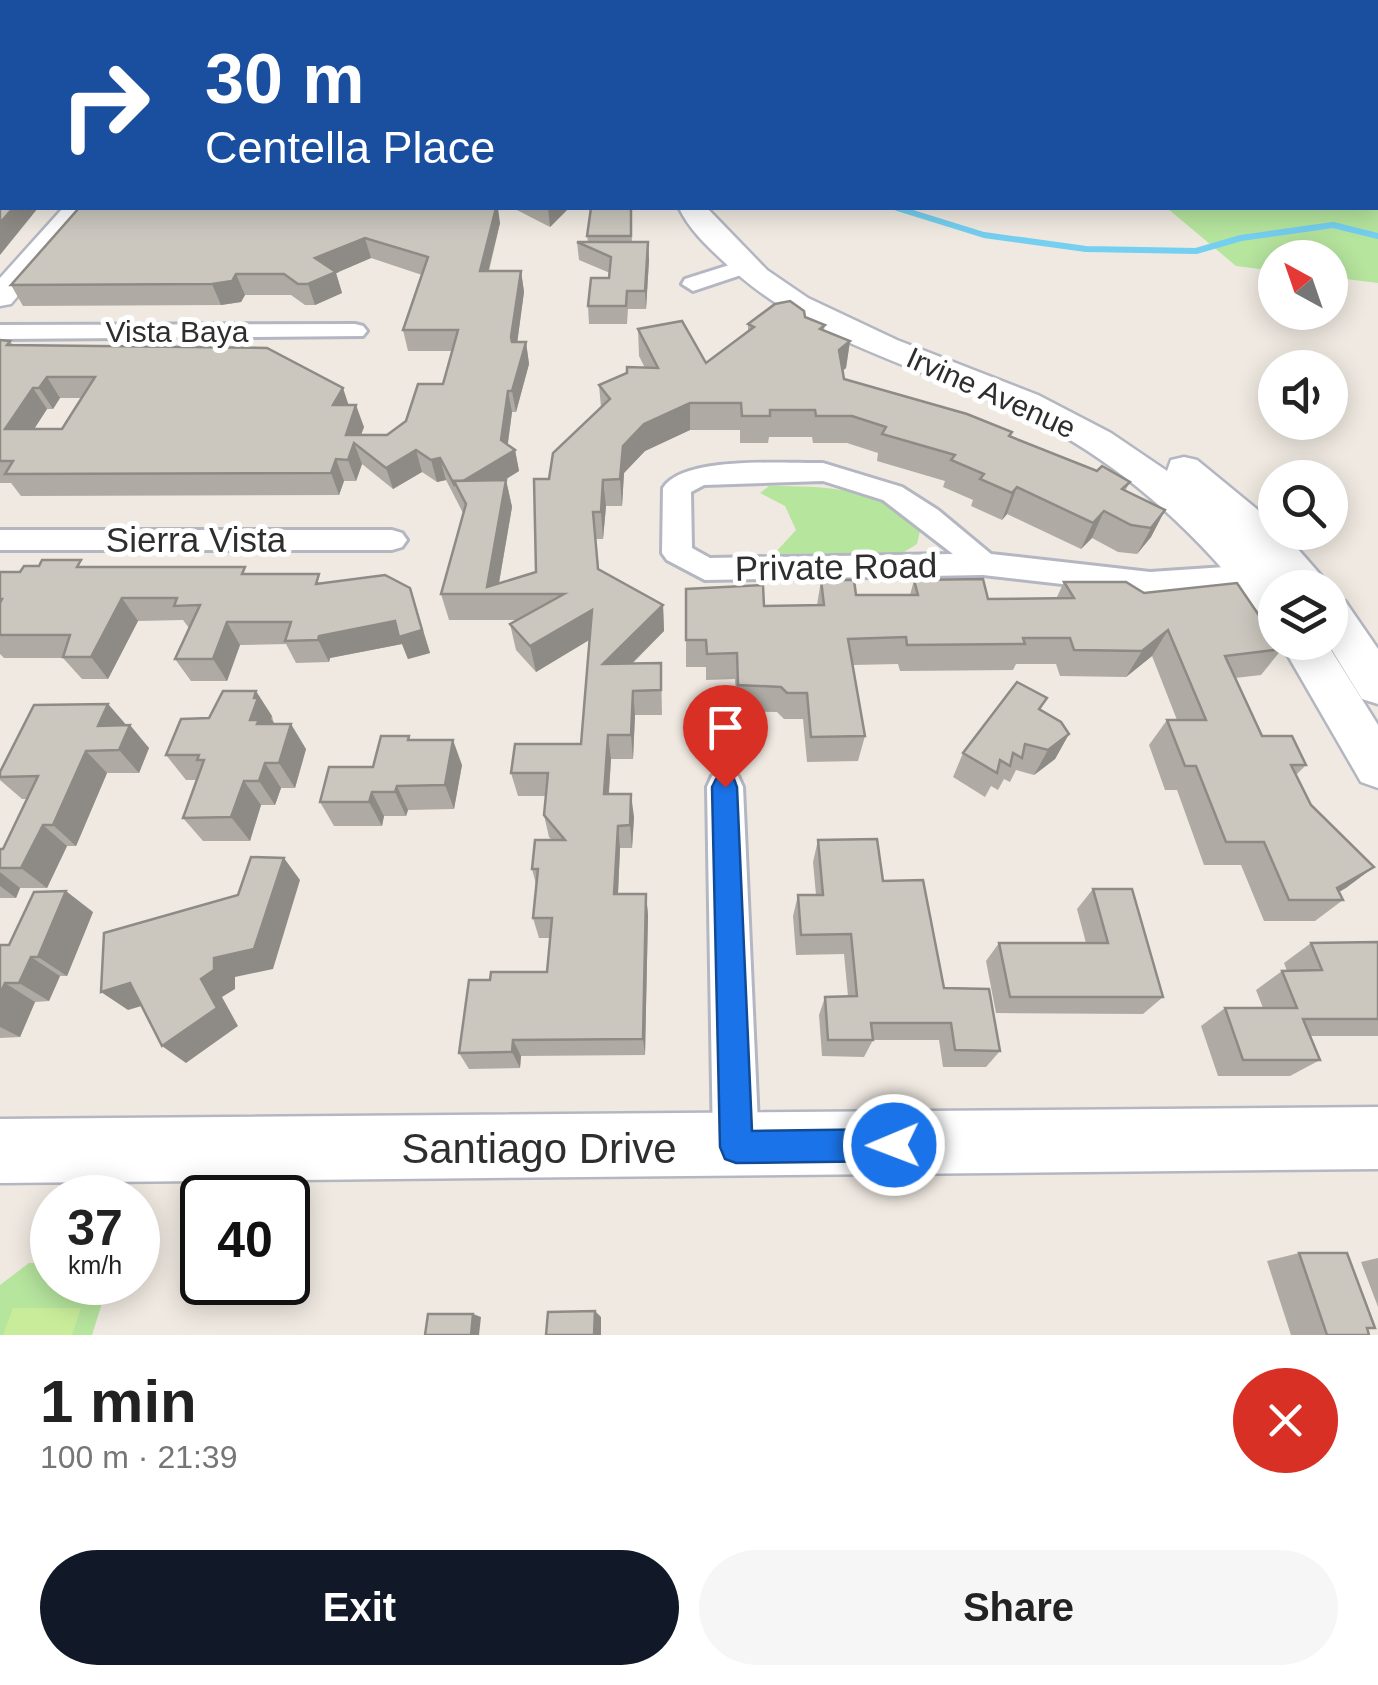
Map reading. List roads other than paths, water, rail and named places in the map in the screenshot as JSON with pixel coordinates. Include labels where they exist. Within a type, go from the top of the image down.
[{"type":"main road","points":[[0,297],[76,210]]},
{"type":"main road","name":"Irvine Avenue","points":[[694,210],[742,267],[833,323],[1012,396],[1071,426],[1183,505],[1258,577]]},
{"type":"main road","name":"Irvine Avenue","points":[[730,210],[774,263],[825,296],[916,338],[1046,387],[1105,417],[1159,452],[1249,522],[1294,570]]},
{"type":"main road","points":[[1348,640],[1378,686]]},
{"type":"main road","points":[[1313,660],[1378,767]]},
{"type":"main road","points":[[1341,660],[1366,700],[1378,710]]},
{"type":"main road","name":"Santiago Drive","points":[[0,1151],[1378,1138]]},
{"type":"street","points":[[693,284],[742,267]]},
{"type":"street","name":"Vista Baya","points":[[0,332],[355,331]]},
{"type":"street","name":"Private Road","points":[[984,564],[895,491],[863,478],[823,472],[699,476],[677,488],[677,554],[704,569],[984,564],[1150,583],[1258,588]]},
{"type":"street","name":"Sierra Vista","points":[[0,540],[392,540]]},
{"type":"street","points":[[725,787],[736,1147]]},
{"type":"waterway","points":[[903,210],[984,235],[1086,249],[1196,251],[1241,238],[1333,225],[1378,236]]}]
